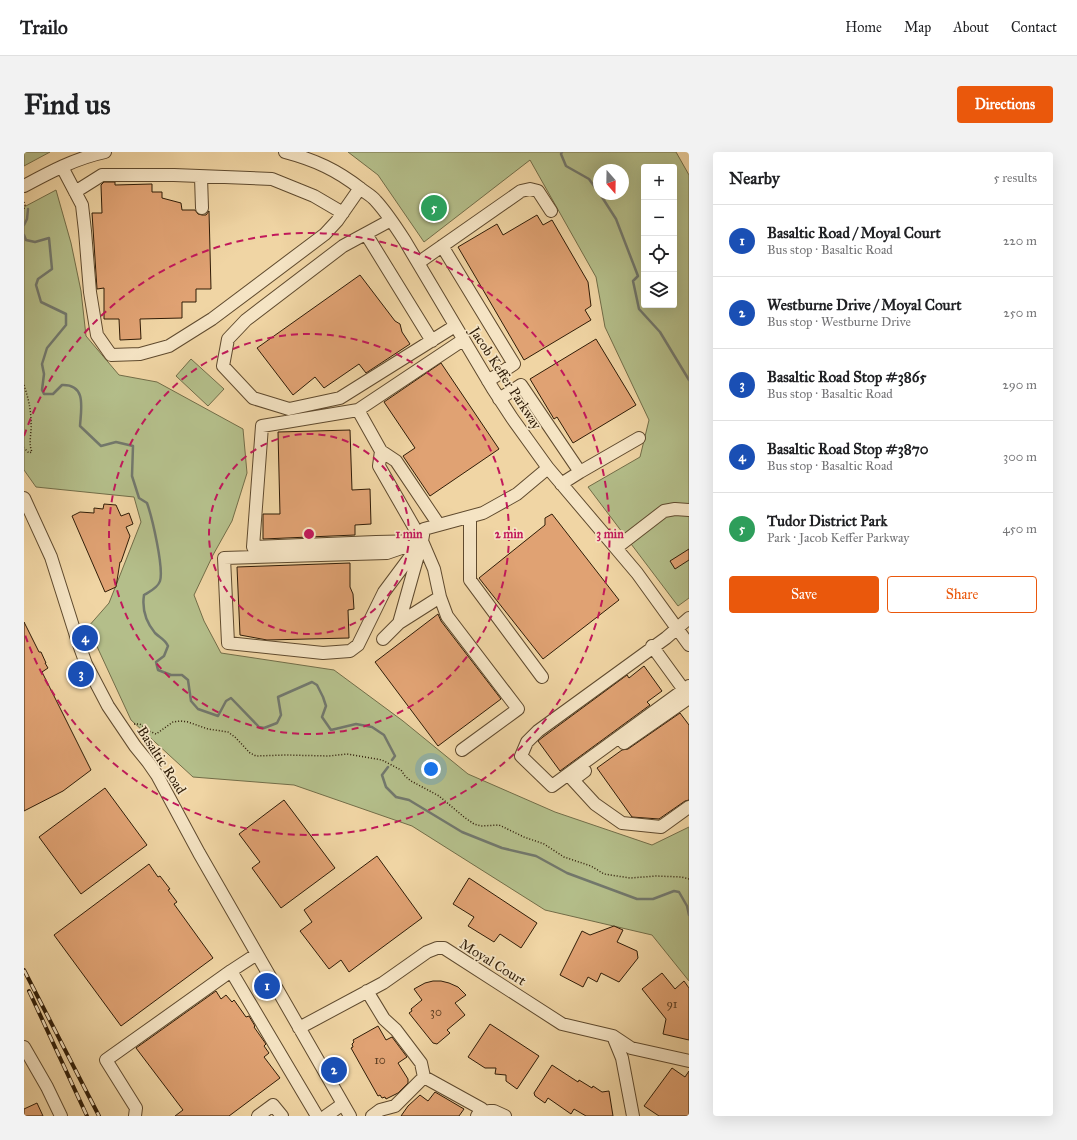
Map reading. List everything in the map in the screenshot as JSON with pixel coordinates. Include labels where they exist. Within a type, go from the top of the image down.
[{"type":"street","points":[[24,186],[62,167],[93,154],[105,152]]},
{"type":"street","name":"Jacob Keffer Parkway","points":[[284,152],[305,157],[325,166],[348,178],[375,199],[391,220],[418,263],[499,399],[548,468],[637,573],[689,645]]},
{"type":"street","points":[[62,167],[82,205],[90,292],[97,334],[111,355],[140,354],[169,346],[212,319],[325,234],[343,213],[360,188]]},
{"type":"street","points":[[75,192],[102,175],[201,176],[272,180],[314,196],[343,213]]},
{"type":"street","points":[[201,176],[202,208]]},
{"type":"street","points":[[418,263],[520,191],[530,189],[538,191],[551,211]]},
{"type":"street","points":[[391,220],[343,246],[246,320],[228,339],[223,366],[253,398],[289,409],[340,398],[455,326]]},
{"type":"street","points":[[366,234],[432,341]]},
{"type":"street","points":[[442,246],[514,364],[488,381]]},
{"type":"street","points":[[422,541],[253,546],[262,426],[358,410],[463,340]]},
{"type":"street","points":[[499,399],[521,385],[580,472]]},
{"type":"street","points":[[358,410],[381,451],[396,461],[439,525]]},
{"type":"street","points":[[562,484],[639,438]]},
{"type":"street","points":[[381,451],[379,466],[422,541],[434,569],[440,596],[447,616],[518,709],[462,750]]},
{"type":"street","points":[[399,623],[424,529],[482,513],[517,494],[548,468]]},
{"type":"street","name":"Basaltic Road","points":[[24,498],[51,557],[86,664],[108,706],[134,746],[148,762],[156,775],[350,1116]]},
{"type":"street","points":[[616,548],[664,511],[675,509],[689,510]]},
{"type":"street","points":[[470,517],[470,580],[542,677]]},
{"type":"street","points":[[422,541],[384,592],[358,644],[350,651],[323,653],[228,643],[224,558],[387,553],[422,541]]},
{"type":"street","points":[[383,639],[399,623],[440,596]]},
{"type":"street","points":[[688,694],[552,786],[521,756],[527,742],[538,731],[652,646],[666,638],[689,618]]},
{"type":"street","points":[[652,646],[688,694]]},
{"type":"street","points":[[688,694],[572,780],[595,804],[622,823],[661,827],[689,807]]},
{"type":"street","name":"Moyal Court","points":[[299,1028],[383,983],[427,952],[437,948],[444,948],[562,1024],[613,1036]]},
{"type":"street","points":[[135,1116],[136,1108],[106,1060],[257,954]]},
{"type":"street","points":[[231,971],[317,1116]]},
{"type":"street","points":[[367,991],[384,1019],[396,1030],[422,1063],[424,1077],[395,1111],[380,1110],[372,1116]]},
{"type":"street","points":[[613,1036],[631,1048],[689,1061]]},
{"type":"street","points":[[613,1036],[622,1058],[633,1116]]},
{"type":"street","points":[[24,1047],[47,1087],[61,1116]]},
{"type":"street","points":[[424,1077],[482,1108],[477,1116]]},
{"type":"street","points":[[326,1116],[343,1104]]},
{"type":"street","points":[[258,1116],[273,1105],[282,1116]]},
{"type":"street","points":[[485,1116],[489,1111],[494,1111],[505,1116]]},
{"type":"path","points":[[24,202],[24,209]]},
{"type":"path","points":[[24,384],[30,401],[30,448],[32,452],[29,453],[24,448]]},
{"type":"path","points":[[134,724],[140,724],[156,734],[173,722],[181,721],[208,729],[228,732],[235,737],[250,753],[256,756],[329,756],[346,754],[382,760],[402,770],[405,776],[411,781],[439,796],[464,818],[474,824],[482,826],[499,825],[524,837],[544,844],[564,857],[591,866],[604,874],[630,878],[656,876],[681,877],[689,879]]},
{"type":"green space","points":[[24,152],[50,152],[24,166]]},
{"type":"green space","points":[[348,152],[676,152],[689,175],[689,598],[678,606],[588,487],[640,457],[649,420],[605,327],[596,277],[530,160],[424,242],[378,175]]},
{"type":"green space","points":[[56,190],[71,243],[81,291],[86,336],[119,375],[157,382],[243,429],[247,473],[232,521],[213,555],[194,595],[204,621],[221,653],[334,670],[403,721],[468,774],[555,812],[652,845],[689,827],[689,981],[652,935],[545,910],[412,826],[294,785],[193,777],[131,720],[88,627],[109,603],[141,522],[134,497],[36,487],[24,470],[24,207]]},
{"type":"green space","points":[[191,359],[224,389],[208,406],[176,376]]},
{"type":"building","points":[[104,182],[115,182],[115,185],[152,184],[152,192],[162,192],[162,198],[181,203],[182,210],[195,210],[198,214],[202,215],[206,215],[209,211],[211,289],[196,289],[196,302],[182,302],[182,318],[140,319],[141,339],[120,340],[119,319],[104,319],[104,288],[97,289],[92,213],[102,213],[101,185]]},
{"type":"building","points":[[537,215],[543,225],[552,220],[588,282],[591,306],[585,310],[591,320],[524,360],[458,247],[497,224],[503,235]]},
{"type":"building","points":[[360,275],[395,321],[400,324],[402,332],[410,344],[366,373],[359,364],[324,388],[315,377],[293,395],[257,348]]},
{"type":"building","points":[[596,339],[636,405],[573,443],[557,417],[554,419],[530,379]]},
{"type":"building","points":[[441,363],[499,449],[430,496],[403,456],[415,448],[384,402]]},
{"type":"building","points":[[350,430],[352,490],[370,489],[371,524],[355,525],[355,535],[263,539],[263,514],[280,514],[278,432]]},
{"type":"building","points":[[104,504],[116,505],[121,516],[129,513],[133,524],[126,527],[130,536],[120,562],[116,587],[105,592],[72,516],[80,512],[94,513],[94,508],[103,509]]},
{"type":"building","points":[[552,514],[619,600],[543,659],[479,578],[545,525],[545,518]]},
{"type":"building","points":[[689,549],[689,560],[675,569],[670,561]]},
{"type":"building","points":[[350,563],[350,587],[353,594],[354,609],[348,610],[349,638],[267,640],[240,635],[237,567]]},
{"type":"building","points":[[438,614],[441,621],[501,699],[438,746],[375,662]]},
{"type":"building","points":[[24,622],[48,668],[42,672],[91,770],[63,791],[24,811]]},
{"type":"building","points":[[644,666],[662,691],[647,702],[650,705],[560,771],[538,741],[627,675],[629,678]]},
{"type":"building","points":[[680,713],[689,725],[689,800],[685,801],[659,819],[632,817],[597,768],[622,750],[628,749]]},
{"type":"building","points":[[105,788],[147,845],[81,894],[39,837]]},
{"type":"building","points":[[284,800],[335,868],[281,908],[252,868],[260,862],[239,834]]},
{"type":"building","points":[[377,856],[422,918],[349,972],[341,960],[329,969],[300,931],[312,922],[304,910]]},
{"type":"building","points":[[149,864],[158,877],[160,876],[170,889],[168,890],[177,902],[174,904],[213,958],[121,1026],[54,935]]},
{"type":"building","points":[[469,878],[537,923],[521,948],[500,934],[494,942],[468,926],[474,917],[453,904]]},
{"type":"building","points":[[614,926],[623,930],[617,942],[637,951],[638,958],[619,982],[601,973],[597,982],[588,977],[583,987],[560,975],[582,931],[590,935]]},
{"type":"building","points":[[662,973],[675,989],[684,981],[689,988],[689,1040],[663,1034],[666,1019],[642,989]]},
{"type":"building","points":[[433,981],[449,983],[458,987],[466,995],[455,1003],[465,1015],[447,1030],[450,1033],[437,1044],[433,1043],[409,1013],[412,1011],[411,1009],[422,1000],[414,989],[425,983]]},
{"type":"building","points":[[216,991],[221,999],[226,995],[232,1002],[234,1000],[246,1017],[249,1016],[255,1026],[254,1027],[266,1044],[264,1046],[269,1053],[264,1057],[280,1078],[229,1116],[175,1116],[183,1110],[136,1048]]},
{"type":"building","points":[[490,1024],[539,1056],[517,1089],[506,1081],[506,1075],[495,1074],[496,1068],[485,1068],[468,1057]]},
{"type":"building","points":[[378,1026],[386,1040],[392,1037],[407,1057],[398,1063],[408,1079],[408,1083],[398,1093],[386,1099],[385,1097],[382,1098],[380,1095],[378,1096],[351,1048],[353,1047],[353,1040]]},
{"type":"building","points":[[552,1065],[578,1082],[579,1080],[602,1092],[609,1091],[613,1116],[586,1116],[574,1109],[571,1114],[548,1098],[545,1103],[535,1096],[534,1093]]},
{"type":"building","points":[[672,1068],[685,1077],[689,1071],[689,1116],[659,1116],[644,1106]]},
{"type":"building","points":[[435,1092],[464,1109],[459,1116],[401,1116],[408,1106],[420,1095],[428,1101]]},
{"type":"building","points":[[37,1103],[43,1116],[24,1116],[24,1109]]},
{"type":"waterway","points":[[562,152],[561,154],[566,166],[589,179],[593,185]]},
{"type":"waterway","points":[[604,200],[616,219],[638,276],[633,281],[639,309],[660,332],[689,380]]},
{"type":"waterway","points":[[24,225],[27,219],[28,209]]},
{"type":"waterway","points":[[24,235],[26,240],[35,242],[49,238],[52,269],[38,279],[36,285],[41,302],[66,314],[66,325],[47,348],[42,364],[44,374],[42,390],[44,394],[53,394],[62,385],[70,386],[76,389],[81,399],[80,426],[101,446],[116,442],[133,446],[132,476],[139,498],[147,503],[152,519],[159,554],[161,574],[160,581],[153,590],[144,595],[144,610],[147,620],[155,633],[164,640],[168,646],[164,656],[156,662],[158,670],[171,675],[182,675],[188,680],[191,701],[198,709],[218,716],[226,701],[231,698],[259,727],[264,728],[277,723],[281,715],[278,697],[312,682],[317,685],[323,697],[326,706],[322,717],[331,730],[356,724],[372,727],[384,735],[395,756],[392,760]]},
{"type":"waterway","points":[[388,767],[382,775],[386,787],[396,797],[409,800],[462,832],[502,848],[536,856],[567,873],[637,899],[653,899],[674,891],[679,892],[687,906],[689,915]]},
{"type":"railway","points":[[24,970],[99,1116]]},
{"type":"railway","points":[[29,991],[87,1116]]},
{"type":"place","name":"Tudor District Park","points":[[434,208]]},
{"type":"place","name":"Basaltic Road Stop #3870","points":[[85,638]]},
{"type":"place","name":"Basaltic Road Stop #3865","points":[[81,674]]},
{"type":"place","name":"Basaltic Road / Moyal Court","points":[[267,986]]},
{"type":"place","name":"Westburne Drive / Moyal Court","points":[[334,1070]]}]
